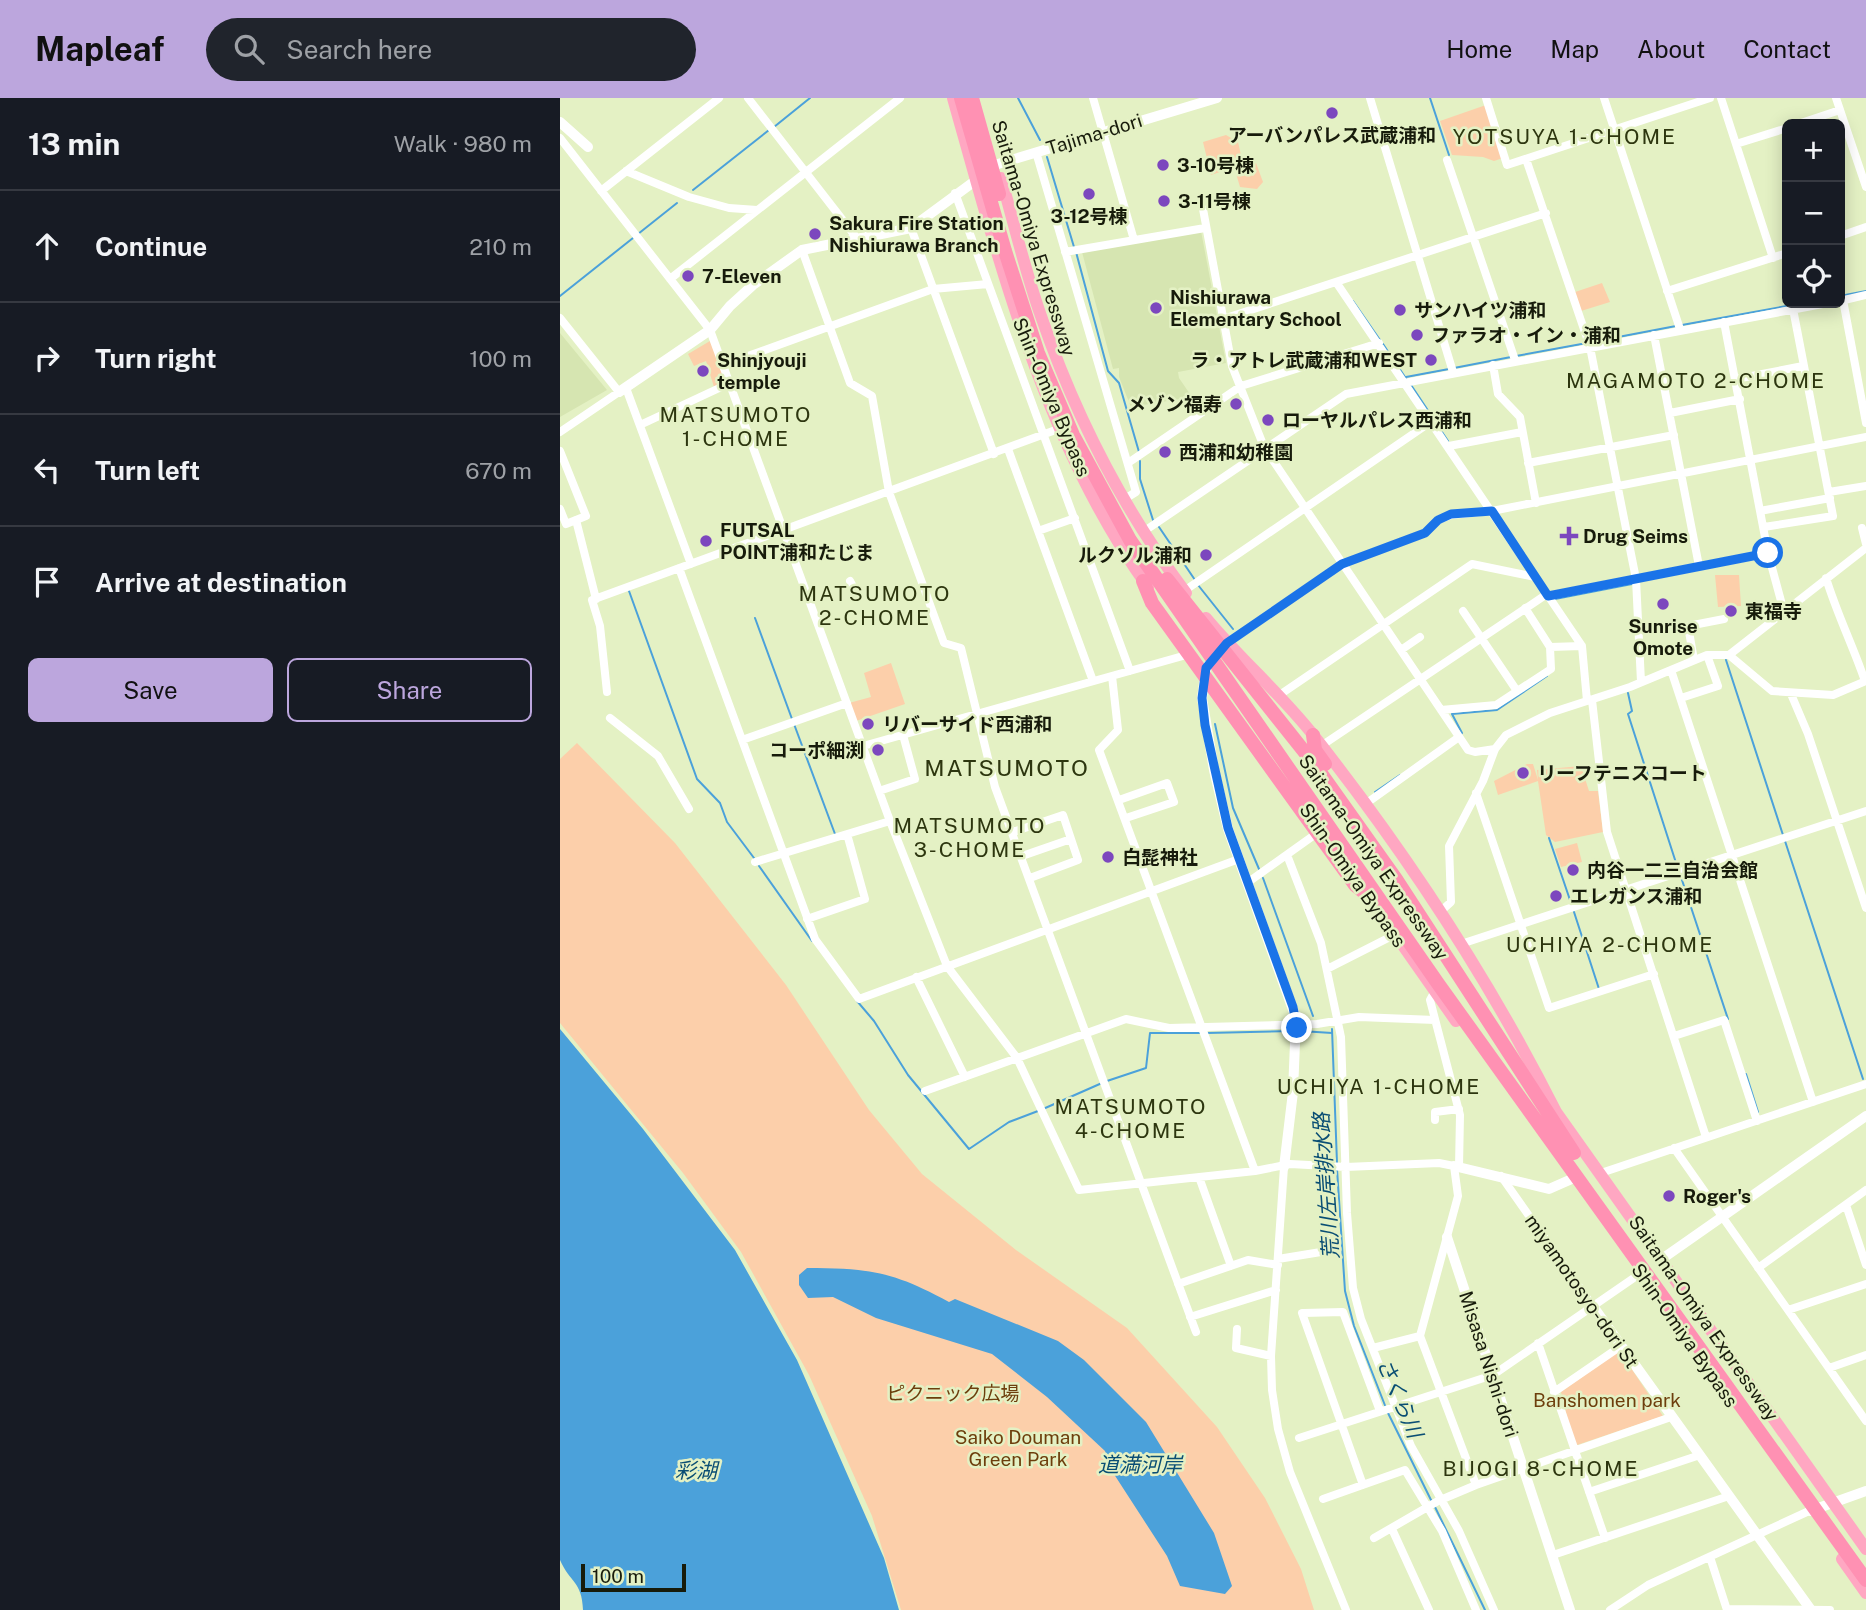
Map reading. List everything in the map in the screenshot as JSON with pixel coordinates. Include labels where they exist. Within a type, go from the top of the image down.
[{"type":"highway","name":"Shin-Omiya Bypass","points":[[953,98],[1020,324],[1060,428],[1092,492],[1143,581],[1323,830],[1435,991],[1574,1178],[1866,1593]]},
{"type":"highway","name":"Saitama-Omiya Expressway","points":[[961,98],[1026,320],[1068,425],[1091,472],[1154,576],[1439,985],[1557,1145],[1866,1580]]},
{"type":"highway","name":"Saitama-Omiya Expressway","points":[[972,98],[1046,350],[1081,432],[1118,503],[1194,616],[1299,745],[1380,856],[1610,1206],[1866,1564]]},
{"type":"highway","name":"Shin-Omiya Bypass","points":[[979,98],[1040,314],[1075,404],[1124,500],[1151,526],[1193,585],[1227,643],[1317,740],[1441,911],[1521,1043],[1556,1112],[1658,1261],[1866,1549]]},
{"type":"highway","points":[[1143,581],[1152,603],[1355,885],[1393,916]]},
{"type":"highway","points":[[1317,740],[1315,750],[1403,874],[1482,996],[1513,1057]]},
{"type":"street","points":[[601,191],[719,98]]},
{"type":"street","points":[[748,98],[859,241]]},
{"type":"street","points":[[670,279],[900,98]]},
{"type":"street","points":[[1093,98],[1135,240]]},
{"type":"street","name":"Tajima-dori","points":[[911,228],[975,178],[998,164],[1217,98]]},
{"type":"street","points":[[1370,98],[1453,372]]},
{"type":"street","points":[[1486,98],[1507,165],[1710,98]]},
{"type":"street","points":[[1604,98],[1680,329]]},
{"type":"street","points":[[1721,98],[1773,258]]},
{"type":"street","points":[[1836,98],[1866,187]]},
{"type":"street","points":[[1813,119],[1840,110]]},
{"type":"street","points":[[560,122],[588,147]]},
{"type":"street","points":[[1735,144],[1782,130]]},
{"type":"street","points":[[560,138],[710,330],[879,792],[947,966],[1017,1058],[1079,1190],[1255,1171],[1290,1164],[1340,1167],[1439,1163],[1549,1189],[1574,1178]]},
{"type":"street","points":[[1036,152],[1136,492],[1124,500]]},
{"type":"street","points":[[1525,159],[1546,213],[1590,347],[1636,579],[1641,682]]},
{"type":"street","points":[[1447,160],[1515,360]]},
{"type":"street","points":[[626,171],[703,201],[757,210]]},
{"type":"street","points":[[955,193],[1130,671]]},
{"type":"street","points":[[1203,209],[1232,366],[1264,447],[1468,750],[1475,752],[1494,749]]},
{"type":"street","points":[[1223,319],[1546,213]]},
{"type":"street","points":[[1845,234],[1866,227]]},
{"type":"street","points":[[560,432],[710,330],[730,306],[753,285],[802,250],[859,241],[911,228],[993,454]]},
{"type":"street","points":[[1065,252],[1205,228]]},
{"type":"street","points":[[802,250],[850,383],[872,396],[889,492],[944,643],[961,648],[995,787],[1196,1332]]},
{"type":"street","points":[[1667,291],[1782,255]]},
{"type":"street","points":[[1336,282],[1582,646],[1607,832],[1706,1138]]},
{"type":"street","points":[[723,365],[933,289],[988,284]]},
{"type":"street","points":[[1845,299],[1866,295]]},
{"type":"street","points":[[1151,526],[1346,394],[1799,308]]},
{"type":"street","points":[[1843,308],[1866,423]]},
{"type":"street","points":[[1763,527],[1833,516],[1793,309]]},
{"type":"street","points":[[560,318],[623,390],[640,425],[691,564]]},
{"type":"street","points":[[1724,322],[1768,553],[1784,612]]},
{"type":"street","points":[[1654,335],[1699,566]]},
{"type":"street","points":[[1128,463],[1241,386],[1379,343]]},
{"type":"street","points":[[1493,365],[1498,394],[1520,417],[1536,503]]},
{"type":"street","points":[[1736,379],[1803,366]]},
{"type":"street","points":[[640,425],[730,383]]},
{"type":"street","points":[[1670,413],[1740,399]]},
{"type":"street","points":[[1193,585],[1432,421]]},
{"type":"street","points":[[607,692],[600,626],[592,600],[1060,428]]},
{"type":"street","points":[[1449,446],[1522,432]]},
{"type":"street","points":[[1528,463],[1674,435]]},
{"type":"street","points":[[1346,1610],[1332,1570],[1318,1548],[1308,1511],[1290,1472],[1281,1443],[1272,1390],[1271,1356],[1278,1315],[1276,1290],[1284,1167],[1297,1029],[1239,859],[1216,780],[1202,698],[1206,668],[1227,643],[1342,564],[1425,533],[1438,520],[1451,514],[1492,511],[1536,503],[1866,437]]},
{"type":"street","points":[[1008,449],[1093,681]]},
{"type":"street","points":[[560,451],[586,516],[566,524],[560,509]]},
{"type":"street","points":[[1760,511],[1866,486]]},
{"type":"street","points":[[1038,531],[1075,518]]},
{"type":"street","points":[[576,520],[596,598]]},
{"type":"street","points":[[1441,911],[1451,902],[1448,846],[1476,793],[1494,749],[1506,735],[1550,713],[1641,682],[1707,655],[1729,655],[1866,546],[1862,528]]},
{"type":"street","points":[[1317,740],[1420,679],[1548,595],[1768,553]]},
{"type":"street","points":[[1278,696],[1472,564],[1535,577]]},
{"type":"street","points":[[679,568],[815,939],[859,999],[1239,859]]},
{"type":"street","points":[[1729,655],[1759,683],[1772,691],[1791,694],[1842,693],[1866,681],[1854,649],[1839,623],[1826,578]]},
{"type":"street","points":[[850,581],[856,592]]},
{"type":"street","points":[[1441,710],[1496,705],[1551,669],[1550,647],[1525,608]]},
{"type":"street","points":[[1463,611],[1517,691]]},
{"type":"street","points":[[1694,660],[1688,626],[1724,619]]},
{"type":"street","points":[[1401,650],[1420,637]]},
{"type":"street","points":[[1550,647],[1582,646]]},
{"type":"street","points":[[863,746],[1195,653]]},
{"type":"street","points":[[1681,698],[1718,686],[1707,655]]},
{"type":"street","points":[[1671,670],[1812,1102]]},
{"type":"street","points":[[1112,676],[1118,730],[1099,750],[1255,1171]]},
{"type":"street","points":[[1202,698],[1214,691],[1228,699]]},
{"type":"street","points":[[1791,694],[1808,734],[1866,908]]},
{"type":"street","points":[[742,740],[847,703]]},
{"type":"street","points":[[610,718],[658,756],[689,809]]},
{"type":"street","points":[[879,792],[915,779],[903,735]]},
{"type":"street","points":[[1364,805],[1459,737]]},
{"type":"street","points":[[1119,800],[1167,783],[1174,802],[1126,818]]},
{"type":"street","points":[[1476,793],[1549,1008],[1654,974]]},
{"type":"street","points":[[1461,944],[1866,811]]},
{"type":"street","points":[[1013,832],[1063,815],[1078,860],[1030,878]]},
{"type":"street","points":[[755,862],[890,821]]},
{"type":"street","points":[[1247,883],[1323,830]]},
{"type":"street","points":[[807,919],[865,899],[848,834]]},
{"type":"street","points":[[1022,856],[1071,839]]},
{"type":"street","points":[[1287,855],[1321,943],[1332,1022],[1341,1037],[1340,1167],[1353,1288],[1373,1348],[1387,1409]]},
{"type":"street","points":[[1326,969],[1396,934]]},
{"type":"street","points":[[916,977],[965,1077]]},
{"type":"street","points":[[1435,991],[1430,1000],[1459,1109],[1458,1196],[1420,1336],[1476,1485]]},
{"type":"street","points":[[925,1091],[1125,1019],[1149,1026],[1204,1031],[1297,1029],[1359,1017],[1435,1020]]},
{"type":"street","points":[[1674,1036],[1724,1020],[1757,1121]]},
{"type":"street","points":[[1598,1174],[1866,1084]]},
{"type":"street","points":[[1435,1120],[1435,1112],[1459,1109]]},
{"type":"street","points":[[1658,1261],[1866,1116]]},
{"type":"street","points":[[1674,1149],[1866,1421]]},
{"type":"street","name":"miyamotosyo-dori St","points":[[1501,1176],[1811,1610]]},
{"type":"street","points":[[1199,1177],[1231,1266]]},
{"type":"street","points":[[1758,1268],[1866,1190]]},
{"type":"street","points":[[1846,1205],[1866,1265]]},
{"type":"street","points":[[1178,1284],[1248,1260],[1278,1262],[1327,1251],[1326,1236]]},
{"type":"street","name":"Misasa Nishi-dori","points":[[1447,1237],[1570,1610]]},
{"type":"street","points":[[1299,1438],[1493,1375],[1641,1273]]},
{"type":"street","points":[[1788,1310],[1866,1284]]},
{"type":"street","points":[[1190,1317],[1276,1290]]},
{"type":"street","points":[[1363,1485],[1303,1313],[1343,1312],[1387,1409],[1411,1446],[1440,1500],[1494,1610]]},
{"type":"street","points":[[1237,1329],[1236,1348],[1271,1356]]},
{"type":"street","points":[[1373,1348],[1420,1336]]},
{"type":"street","points":[[1538,1343],[1605,1538]]},
{"type":"street","points":[[1554,1392],[1621,1346]]},
{"type":"street","points":[[1829,1368],[1866,1355]]},
{"type":"street","points":[[1374,1538],[1440,1500],[1476,1485],[1671,1417]]},
{"type":"street","points":[[1590,1492],[1700,1455]]},
{"type":"street","points":[[1323,1499],[1405,1470],[1442,1531],[1476,1610]]},
{"type":"street","points":[[1611,1610],[1648,1585],[1810,1511],[1866,1491]]},
{"type":"street","points":[[1553,1555],[1729,1496]]},
{"type":"street","points":[[1392,1529],[1429,1610]]},
{"type":"street","points":[[1710,1557],[1727,1610],[1830,1610]]},
{"type":"shaded area","name":"Nishiurawa Elementary School","points":[[1201,231],[1226,363],[1178,372],[1192,397],[1131,407],[1119,377],[1119,368],[1113,369],[1082,252]]},
{"type":"shaded area","points":[[560,333],[607,390],[560,417]]},
{"type":"green space","points":[[1486,105],[1503,158],[1494,161],[1483,157],[1452,155],[1440,121]]},
{"type":"green space","points":[[1226,135],[1238,142],[1243,164],[1211,175],[1203,142]]},
{"type":"green space","points":[[1256,163],[1263,182],[1257,189],[1240,187],[1235,170]]},
{"type":"green space","points":[[1602,283],[1610,302],[1581,311],[1575,292]]},
{"type":"green space","points":[[710,341],[725,378],[725,382],[714,387],[706,361],[694,366],[688,354]]},
{"type":"green space","points":[[1715,575],[1739,575],[1741,606],[1718,607]]},
{"type":"green space","points":[[891,663],[905,704],[856,721],[849,703],[871,697],[864,673]]},
{"type":"green space","name":"Saiko Douman Green Park","points":[[577,743],[675,843],[786,985],[869,1110],[922,1174],[1016,1250],[1127,1328],[1217,1427],[1265,1498],[1301,1569],[1314,1610],[901,1610],[872,1516],[809,1375],[741,1252],[683,1173],[560,1023],[560,759]]},
{"type":"green space","points":[[1527,764],[1533,764],[1538,780],[1537,770],[1581,766],[1589,791],[1598,791],[1603,832],[1555,842],[1546,835],[1538,781],[1498,795],[1494,781]]},
{"type":"green space","points":[[1577,843],[1582,862],[1561,867],[1555,849]]},
{"type":"green space","name":"Banshomen park","points":[[1619,1350],[1663,1416],[1574,1446],[1561,1392]]},
{"type":"water","name":"彩湖","points":[[560,1029],[643,1129],[735,1250],[797,1360],[884,1558],[899,1610],[583,1610],[578,1588],[560,1560]]},
{"type":"water","name":"道満河岸","points":[[807,1268],[848,1269],[897,1278],[949,1302],[955,1299],[1058,1341],[1084,1360],[1146,1422],[1214,1533],[1232,1586],[1225,1594],[1180,1586],[1167,1556],[1110,1468],[1105,1451],[1047,1397],[992,1354],[876,1318],[833,1297],[808,1298],[799,1285],[799,1275]]},
{"type":"waterway","points":[[774,127],[810,98]]},
{"type":"waterway","points":[[1018,98],[1040,140]]},
{"type":"waterway","points":[[1430,98],[1449,155]]},
{"type":"waterway","points":[[693,190],[769,130]]},
{"type":"waterway","points":[[1047,157],[1074,247]]},
{"type":"waterway","points":[[638,234],[677,203]]},
{"type":"waterway","points":[[560,296],[633,238]]},
{"type":"waterway","points":[[1076,252],[1108,371],[1119,383],[1139,452]]},
{"type":"waterway","points":[[1845,295],[1866,291]]},
{"type":"waterway","points":[[1353,301],[1380,340]]},
{"type":"waterway","points":[[1682,325],[1782,307]]},
{"type":"waterway","points":[[1592,342],[1676,326]]},
{"type":"waterway","points":[[1516,356],[1587,343]]},
{"type":"waterway","points":[[1383,344],[1407,380]]},
{"type":"waterway","points":[[1454,368],[1511,357]]},
{"type":"waterway","points":[[1406,377],[1449,369]]},
{"type":"waterway","points":[[1411,385],[1433,418]]},
{"type":"waterway","points":[[1436,423],[1448,441]]},
{"type":"waterway","points":[[1140,461],[1140,479],[1153,520]]},
{"type":"waterway","points":[[1159,527],[1195,580]]},
{"type":"waterway","points":[[1555,599],[1632,584]]},
{"type":"waterway","points":[[1198,585],[1233,629]]},
{"type":"waterway","points":[[629,591],[697,779],[720,803],[727,822],[754,858]]},
{"type":"waterway","points":[[755,618],[792,719]]},
{"type":"waterway","points":[[1726,660],[1783,835]]},
{"type":"waterway","points":[[1460,735],[1462,733],[1452,714],[1497,710],[1547,676]]},
{"type":"waterway","points":[[1628,693],[1632,711],[1628,714],[1678,869]]},
{"type":"waterway","points":[[794,724],[835,834]]},
{"type":"waterway","points":[[1215,724],[1233,808],[1259,869]]},
{"type":"waterway","points":[[1375,792],[1400,775]]},
{"type":"waterway","points":[[1549,838],[1571,903]]},
{"type":"waterway","points":[[1785,841],[1863,1079]]},
{"type":"waterway","points":[[759,866],[812,941]]},
{"type":"waterway","points":[[1680,874],[1728,1019]]},
{"type":"waterway","points":[[1263,878],[1313,1016]]},
{"type":"waterway","points":[[1574,912],[1599,989]]},
{"type":"waterway","points":[[857,1001],[874,1021],[908,1075],[969,1149],[1009,1122],[1038,1111]]},
{"type":"waterway","name":"荒川左岸排水路","points":[[1332,1029],[1337,1163]]},
{"type":"waterway","name":"荒川左岸排水路","points":[[1207,1033],[1292,1031]]},
{"type":"waterway","name":"荒川左岸排水路","points":[[1301,1031],[1332,1033]]},
{"type":"waterway","points":[[1107,1081],[1146,1068],[1150,1033],[1201,1033]]},
{"type":"waterway","points":[[1746,1074],[1758,1112]]},
{"type":"waterway","points":[[1043,1109],[1102,1083]]},
{"type":"waterway","name":"荒川左岸排水路","points":[[1337,1169],[1345,1291],[1354,1326],[1386,1408]]},
{"type":"waterway","name":"さくら川","points":[[1388,1413],[1432,1502]]},
{"type":"waterway","name":"さくら川","points":[[1435,1507],[1485,1610]]},
{"type":"place","name":"アーバンパレス武蔵浦和","points":[[1332,113]]},
{"type":"place","name":"3-10号棟","points":[[1163,165]]},
{"type":"place","name":"3-12号棟","points":[[1089,194]]},
{"type":"place","name":"3-11号棟","points":[[1164,201]]},
{"type":"place","name":"Sakura Fire Station Nishiurawa Branch","points":[[815,234]]},
{"type":"place","name":"7-Eleven","points":[[688,276]]},
{"type":"place","name":"Nishiurawa Elementary School","points":[[1156,308]]},
{"type":"place","name":"サンハイツ浦和","points":[[1400,310]]},
{"type":"place","name":"ファラオ・イン・浦和","points":[[1417,335]]},
{"type":"place","name":"ラ・アトレ武蔵浦和WEST","points":[[1431,360]]},
{"type":"place","name":"Shinjyouji temple","points":[[703,371]]},
{"type":"place","name":"メゾン福寿","points":[[1236,404]]},
{"type":"place","name":"ローヤルパレス西浦和","points":[[1268,420]]},
{"type":"place","name":"西浦和幼稚園","points":[[1165,452]]},
{"type":"place","name":"Drug Seims","points":[[1569,536]]},
{"type":"place","name":"FUTSAL POINT浦和たじま","points":[[706,541]]},
{"type":"place","name":"ルクソル浦和","points":[[1206,555]]},
{"type":"place","name":"Sunrise Omote","points":[[1663,604]]},
{"type":"place","name":"東福寺","points":[[1731,611]]},
{"type":"place","name":"リバーサイド西浦和","points":[[868,724]]},
{"type":"place","name":"コーポ細渕","points":[[878,750]]},
{"type":"place","name":"リーフテニスコート","points":[[1523,773]]},
{"type":"place","name":"白髭神社","points":[[1108,857]]},
{"type":"place","name":"内谷一二三自治会館","points":[[1573,870]]},
{"type":"place","name":"エレガンス浦和","points":[[1556,896]]},
{"type":"place","name":"Roger's","points":[[1669,1196]]},
{"type":"district","name":"YOTSUYA 1-CHOME","points":[[1565,136]]},
{"type":"district","name":"MAGAMOTO 2-CHOME","points":[[1696,380]]},
{"type":"district","name":"MATSUMOTO 1-CHOME","points":[[736,426]]},
{"type":"district","name":"MATSUMOTO 2-CHOME","points":[[875,605]]},
{"type":"district","name":"MATSUMOTO","points":[[1007,767]]},
{"type":"district","name":"MATSUMOTO 3-CHOME","points":[[970,837]]},
{"type":"district","name":"UCHIYA 2-CHOME","points":[[1610,944]]},
{"type":"district","name":"UCHIYA 1-CHOME","points":[[1379,1086]]},
{"type":"district","name":"MATSUMOTO 4-CHOME","points":[[1131,1118]]},
{"type":"district","name":"BIJOGI 8-CHOME","points":[[1541,1468]]},
{"type":"route","points":[[1297,1028],[1293,1007],[1228,828],[1205,725],[1202,698],[1206,668],[1227,643],[1342,564],[1425,533],[1438,520],[1451,514],[1492,511],[1548,596],[1768,553]]},
{"type":"park label","name":"ピクニック広場","points":[[953,1393]]}]
